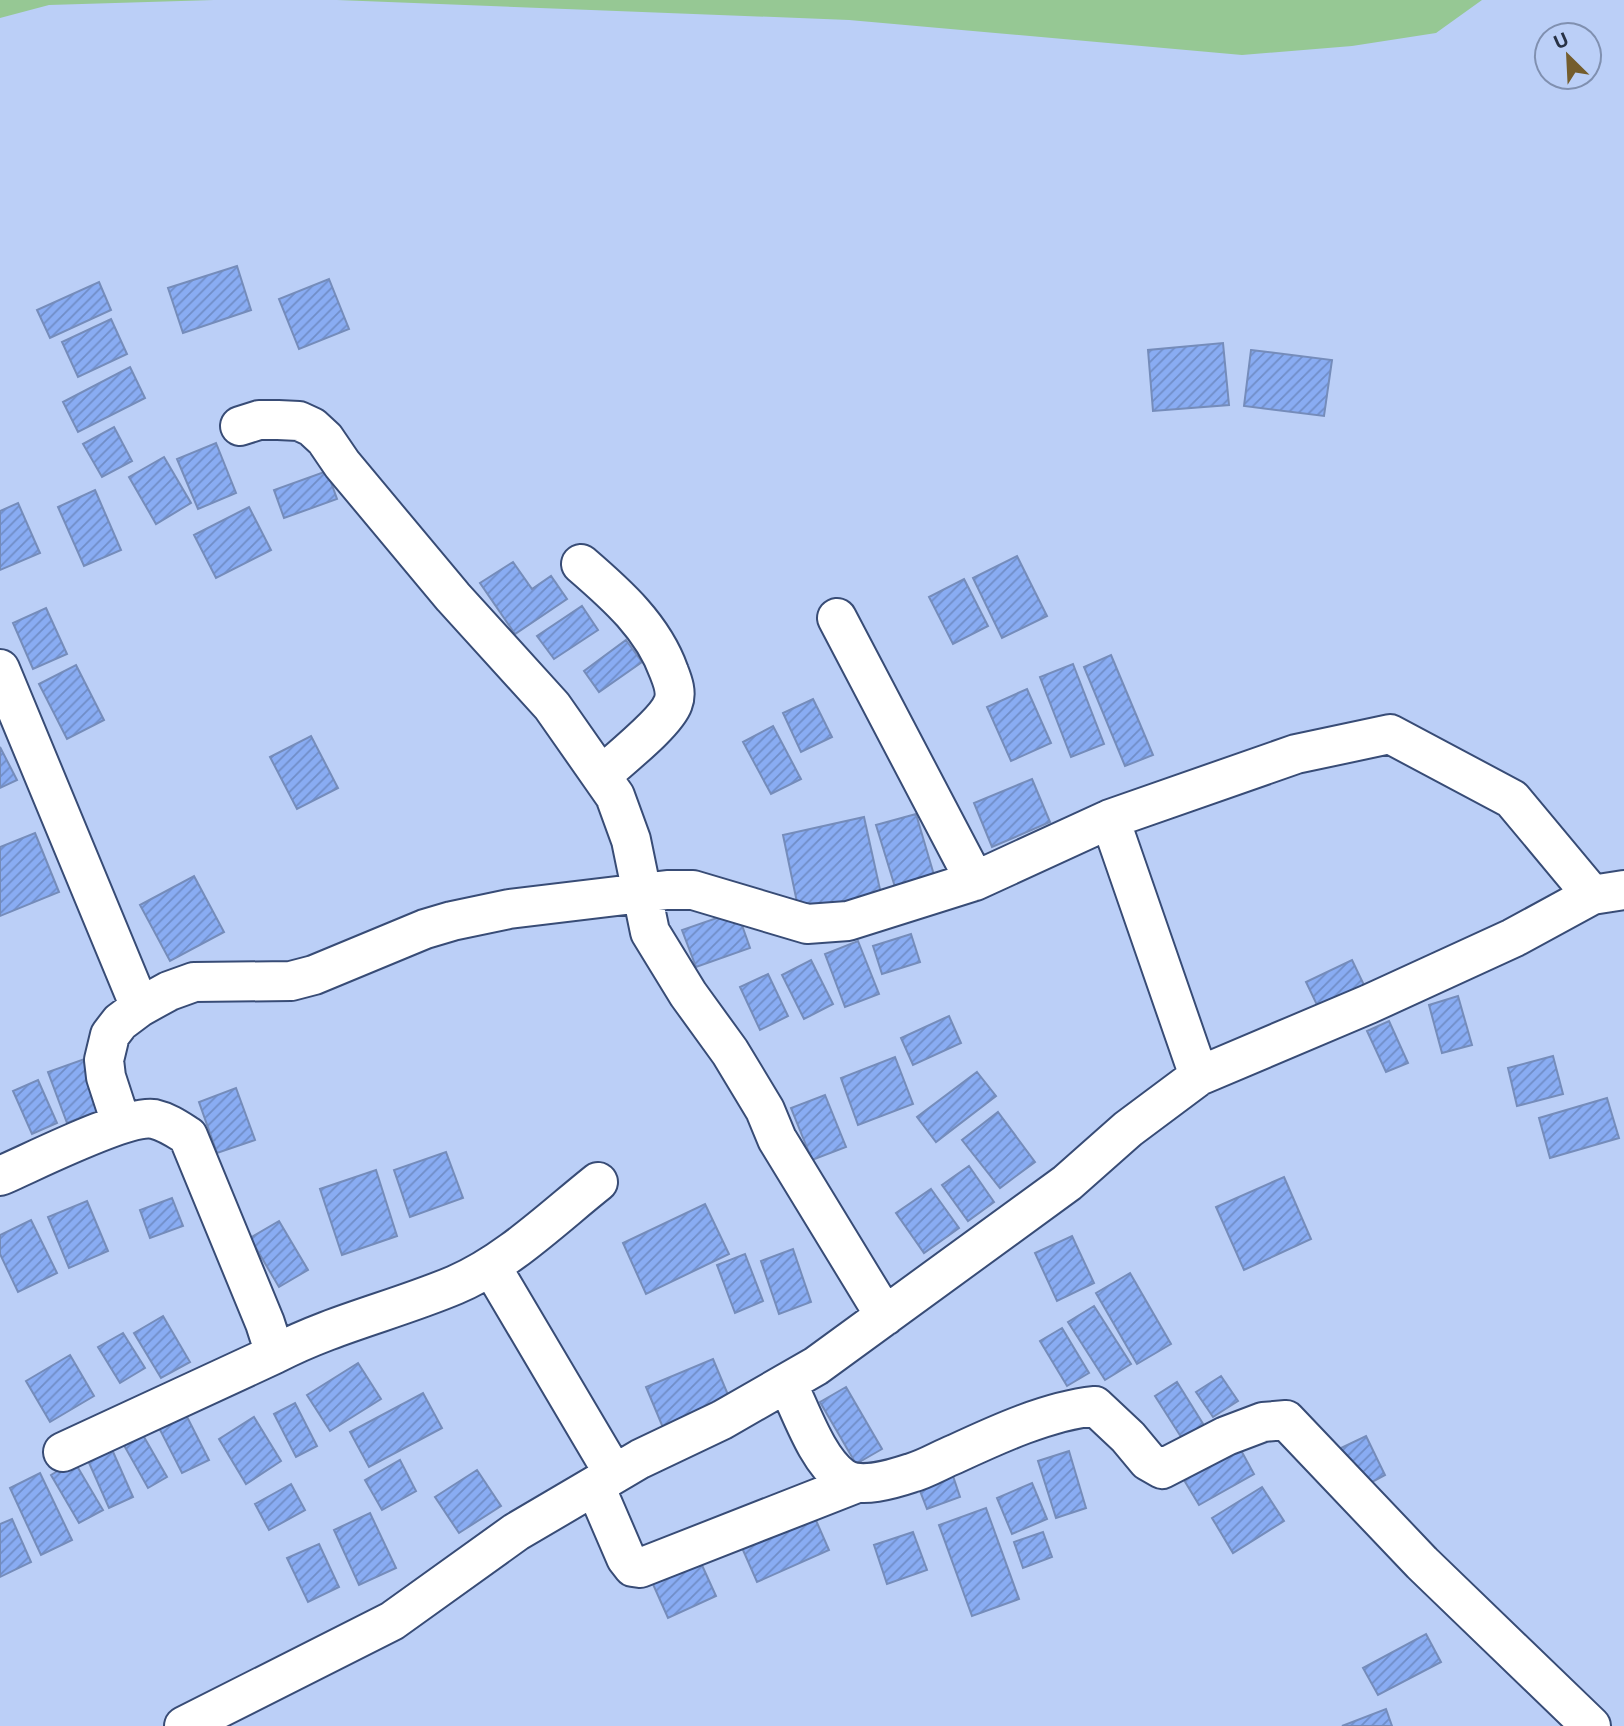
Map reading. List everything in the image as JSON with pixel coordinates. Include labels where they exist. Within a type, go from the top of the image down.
[{"type":"street","points":[[240,426],[259,420],[299,421],[312,427],[325,439],[342,464],[453,597],[552,706],[615,796],[631,840],[650,932],[688,994],[737,1064],[765,1110],[777,1139],[885,1316]]},
{"type":"street","points":[[581,564],[616,594],[645,627],[661,653],[675,688],[673,704],[660,722],[601,776]]},
{"type":"street","points":[[837,618],[975,881]]},
{"type":"street","points":[[0,669],[140,1007]]},
{"type":"street","points":[[121,1123],[106,1077],[104,1060],[110,1035],[120,1022],[140,1007],[169,991],[194,982],[278,981],[314,975],[425,929],[452,921],[509,909],[667,890],[693,890],[807,924],[848,921],[975,881],[1110,819],[1296,754],[1390,734],[1512,799],[1608,893],[1369,1004],[1199,1076],[1128,1129],[1067,1183],[816,1366],[722,1420],[640,1459],[516,1532],[392,1620],[184,1726]]},
{"type":"street","points":[[1110,819],[1199,1076]]},
{"type":"street","points":[[0,1176],[121,1123],[152,1119],[171,1125],[188,1136],[265,1323],[275,1354]]},
{"type":"street","points":[[63,1452],[301,1340],[456,1285],[491,1266],[598,1182]]},
{"type":"street","points":[[491,1266],[604,1480],[626,1558],[633,1567],[640,1569],[857,1483],[912,1473],[1016,1428],[1075,1408],[1096,1406],[1128,1437],[1147,1461],[1162,1469],[1226,1436],[1263,1422],[1286,1420],[1422,1563],[1591,1726]]},
{"type":"street","points":[[787,1383],[824,1460],[844,1479],[857,1483]]},
{"type":"green space","points":[[0,0],[214,0],[49,5],[0,18]]},
{"type":"green space","points":[[337,0],[1482,0],[1436,33],[1352,46],[1242,55],[849,20]]},
{"type":"building","points":[[237,266],[251,310],[183,333],[168,288]]},
{"type":"building","points":[[329,279],[349,329],[299,349],[279,299]]},
{"type":"building","points":[[99,282],[111,310],[50,338],[37,310]]},
{"type":"building","points":[[111,319],[127,354],[78,377],[62,342]]},
{"type":"building","points":[[1223,343],[1229,405],[1153,411],[1148,350]]},
{"type":"building","points":[[1251,350],[1332,360],[1324,416],[1244,406]]},
{"type":"building","points":[[130,367],[145,398],[78,432],[63,402]]},
{"type":"building","points":[[114,427],[132,461],[102,477],[83,444]]},
{"type":"building","points":[[216,443],[236,493],[198,509],[177,459]]},
{"type":"building","points":[[164,457],[191,503],[156,524],[129,477]]},
{"type":"building","points":[[327,471],[337,499],[284,518],[274,490]]},
{"type":"building","points":[[95,490],[121,550],[84,566],[58,507]]},
{"type":"building","points":[[18,503],[40,553],[0,570],[0,511]]},
{"type":"building","points":[[249,507],[271,550],[216,578],[194,535]]},
{"type":"building","points":[[1017,556],[1047,616],[1002,638],[973,578]]},
{"type":"building","points":[[513,562],[532,589],[551,576],[567,599],[515,634],[480,583]]},
{"type":"building","points":[[964,579],[988,626],[953,644],[929,597]]},
{"type":"building","points":[[582,606],[598,630],[554,659],[537,636]]},
{"type":"building","points":[[46,608],[67,654],[33,669],[13,623]]},
{"type":"building","points":[[626,640],[642,662],[599,692],[584,671]]},
{"type":"building","points":[[1111,655],[1153,755],[1125,766],[1084,667]]},
{"type":"building","points":[[1073,664],[1104,744],[1071,757],[1040,677]]},
{"type":"building","points":[[76,665],[104,720],[67,739],[39,684]]},
{"type":"building","points":[[1027,689],[1051,743],[1011,761],[987,707]]},
{"type":"building","points":[[813,699],[832,737],[801,752],[783,713]]},
{"type":"building","points":[[773,726],[801,779],[771,794],[743,742]]},
{"type":"building","points":[[311,736],[338,788],[297,809],[270,757]]},
{"type":"building","points":[[0,747],[17,780],[0,788]]},
{"type":"building","points":[[1032,779],[1050,822],[992,847],[974,803]]},
{"type":"building","points":[[916,814],[934,875],[895,887],[876,825]]},
{"type":"building","points":[[864,817],[881,894],[799,912],[783,835]]},
{"type":"building","points":[[35,833],[59,892],[0,916],[0,847]]},
{"type":"building","points":[[194,876],[224,932],[170,961],[140,905]]},
{"type":"building","points":[[737,911],[750,948],[696,967],[682,930]]},
{"type":"building","points":[[911,934],[920,962],[882,974],[873,946]]},
{"type":"building","points":[[858,941],[879,994],[845,1007],[825,954]]},
{"type":"building","points":[[811,960],[833,1004],[804,1019],[782,975]]},
{"type":"building","points":[[1352,960],[1364,985],[1318,1007],[1306,982]]},
{"type":"building","points":[[768,974],[788,1016],[760,1030],[740,987]]},
{"type":"building","points":[[1458,996],[1472,1045],[1442,1053],[1429,1005]]},
{"type":"building","points":[[949,1016],[961,1043],[913,1065],[901,1038]]},
{"type":"building","points":[[1389,1021],[1408,1063],[1386,1072],[1367,1031]]},
{"type":"building","points":[[93,1056],[111,1106],[67,1123],[48,1072]]},
{"type":"building","points":[[1553,1056],[1563,1094],[1517,1106],[1508,1068]]},
{"type":"building","points":[[895,1057],[913,1104],[858,1125],[841,1078]]},
{"type":"building","points":[[977,1072],[996,1096],[936,1142],[917,1117]]},
{"type":"building","points":[[38,1080],[57,1123],[32,1134],[13,1091]]},
{"type":"building","points":[[236,1088],[255,1140],[217,1153],[199,1102]]},
{"type":"building","points":[[825,1095],[846,1147],[812,1160],[791,1108]]},
{"type":"building","points":[[1607,1098],[1619,1138],[1550,1158],[1539,1118]]},
{"type":"building","points":[[998,1112],[1035,1162],[1000,1188],[962,1140]]},
{"type":"building","points":[[446,1152],[463,1198],[410,1217],[394,1170]]},
{"type":"building","points":[[969,1166],[994,1202],[968,1221],[942,1185]]},
{"type":"building","points":[[376,1170],[397,1236],[342,1255],[320,1189]]},
{"type":"building","points":[[1284,1177],[1311,1239],[1244,1270],[1216,1207]]},
{"type":"building","points":[[931,1189],[959,1228],[924,1253],[896,1213]]},
{"type":"building","points":[[172,1198],[183,1226],[150,1238],[140,1210]]},
{"type":"building","points":[[87,1201],[108,1251],[69,1268],[48,1217]]},
{"type":"building","points":[[705,1204],[729,1254],[646,1294],[623,1243]]},
{"type":"building","points":[[31,1220],[57,1273],[18,1292],[0,1254],[0,1235]]},
{"type":"building","points":[[279,1221],[308,1270],[279,1287],[250,1238]]},
{"type":"building","points":[[1072,1236],[1094,1283],[1057,1301],[1035,1253]]},
{"type":"building","points":[[793,1249],[811,1302],[779,1314],[761,1261]]},
{"type":"building","points":[[745,1254],[763,1301],[735,1313],[717,1265]]},
{"type":"building","points":[[1130,1273],[1171,1344],[1137,1364],[1096,1293]]},
{"type":"building","points":[[1094,1306],[1131,1364],[1105,1380],[1068,1322]]},
{"type":"building","points":[[163,1316],[190,1362],[161,1378],[134,1333]]},
{"type":"building","points":[[1062,1328],[1089,1373],[1067,1386],[1040,1341]]},
{"type":"building","points":[[123,1333],[145,1368],[120,1383],[98,1347]]},
{"type":"building","points":[[70,1355],[94,1396],[50,1422],[26,1381]]},
{"type":"building","points":[[713,1359],[731,1402],[664,1430],[646,1387]]},
{"type":"building","points":[[358,1363],[381,1399],[330,1431],[307,1395]]},
{"type":"building","points":[[1221,1376],[1238,1401],[1213,1417],[1196,1392]]},
{"type":"building","points":[[1177,1382],[1205,1427],[1183,1440],[1155,1396]]},
{"type":"building","points":[[846,1387],[882,1449],[856,1464],[820,1402]]},
{"type":"building","points":[[423,1393],[442,1428],[369,1467],[350,1432]]},
{"type":"building","points":[[295,1403],[317,1446],[296,1457],[274,1414]]},
{"type":"building","points":[[181,1405],[209,1460],[182,1473],[154,1418]]},
{"type":"building","points":[[254,1417],[281,1461],[246,1484],[219,1439]]},
{"type":"building","points":[[140,1430],[167,1477],[148,1488],[121,1440]]},
{"type":"building","points":[[1366,1436],[1385,1475],[1361,1488],[1341,1448]]},
{"type":"building","points":[[1237,1443],[1254,1474],[1199,1505],[1181,1475]]},
{"type":"building","points":[[110,1445],[133,1497],[109,1508],[86,1456]]},
{"type":"building","points":[[1069,1451],[1086,1508],[1056,1518],[1038,1461]]},
{"type":"building","points":[[400,1460],[416,1491],[382,1510],[365,1480]]},
{"type":"building","points":[[74,1461],[103,1510],[79,1523],[51,1475]]},
{"type":"building","points":[[477,1470],[501,1506],[459,1533],[435,1497]]},
{"type":"building","points":[[951,1470],[960,1497],[927,1509],[917,1483]]},
{"type":"building","points":[[40,1473],[72,1540],[41,1555],[10,1488]]},
{"type":"building","points":[[1032,1483],[1047,1519],[1012,1534],[997,1498]]},
{"type":"building","points":[[291,1484],[305,1510],[269,1530],[255,1504]]},
{"type":"building","points":[[1262,1487],[1284,1521],[1233,1553],[1212,1518]]},
{"type":"building","points":[[986,1508],[1019,1599],[972,1616],[939,1525]]},
{"type":"building","points":[[811,1509],[829,1550],[757,1582],[739,1541]]},
{"type":"building","points":[[370,1513],[396,1568],[359,1585],[334,1530]]},
{"type":"building","points":[[12,1519],[31,1562],[0,1577],[0,1524]]},
{"type":"building","points":[[913,1532],[927,1570],[887,1584],[874,1545]]},
{"type":"building","points":[[1043,1532],[1052,1557],[1023,1568],[1014,1542]]},
{"type":"building","points":[[319,1544],[339,1587],[308,1602],[287,1558]]},
{"type":"building","points":[[696,1552],[716,1596],[668,1618],[648,1573]]},
{"type":"building","points":[[1426,1634],[1441,1662],[1378,1695],[1363,1668]]},
{"type":"building","points":[[1386,1709],[1392,1726],[1342,1726]]}]
